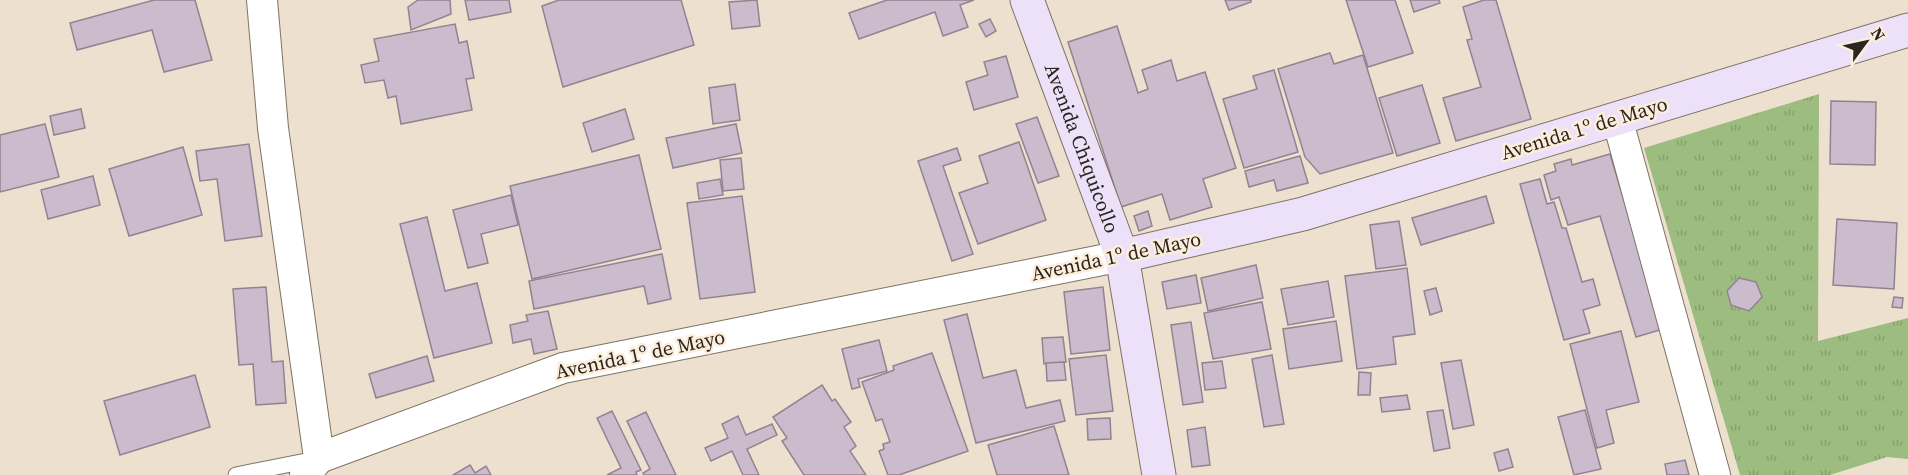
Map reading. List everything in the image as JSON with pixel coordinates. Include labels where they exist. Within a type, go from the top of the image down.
[{"type":"main road","name":"Avenida Chiquicollo","points":[[1026,0],[1122,256],[1159,475]]},
{"type":"main road","name":"Avenida 1º de Mayo","points":[[1122,256],[1303,214],[1908,30]]},
{"type":"street","points":[[262,0],[273,128],[312,467]]},
{"type":"street","points":[[1617,118],[1715,475]]},
{"type":"street","name":"Avenida 1º de Mayo","points":[[312,467],[563,369],[1122,256]]},
{"type":"lane","points":[[236,475],[312,467]]},
{"type":"green space","points":[[1819,94],[1818,341],[1908,318],[1908,459],[1887,457],[1830,475],[1740,475],[1644,148]]},
{"type":"building","points":[[154,0],[195,0],[212,60],[164,72],[152,30],[77,50],[70,23]]},
{"type":"building","points":[[418,0],[450,0],[451,14],[411,30],[408,7]]},
{"type":"building","points":[[465,0],[509,0],[511,12],[469,20]]},
{"type":"building","points":[[559,0],[681,0],[694,45],[563,87],[542,6]]},
{"type":"building","points":[[757,0],[760,26],[732,29],[729,2]]},
{"type":"building","points":[[887,0],[974,0],[960,5],[968,27],[943,36],[935,12],[859,39],[849,13]]},
{"type":"building","points":[[1225,0],[1251,0],[1251,2],[1229,10]]},
{"type":"building","points":[[1346,0],[1395,0],[1413,53],[1368,67]]},
{"type":"building","points":[[1410,0],[1439,0],[1440,3],[1414,12]]},
{"type":"building","points":[[1484,0],[1496,0],[1531,119],[1456,141],[1443,98],[1481,87],[1467,40],[1472,39],[1463,7]]},
{"type":"building","points":[[990,19],[996,31],[986,37],[979,24]]},
{"type":"building","points":[[455,24],[459,43],[467,41],[474,78],[466,79],[472,110],[401,124],[396,96],[388,98],[384,80],[365,83],[361,65],[379,61],[374,39]]},
{"type":"building","points":[[1117,26],[1138,93],[1148,89],[1142,70],[1171,60],[1177,81],[1205,72],[1236,168],[1203,179],[1212,207],[1170,220],[1162,194],[1121,207],[1068,42]]},
{"type":"building","points":[[1330,53],[1334,64],[1363,55],[1393,153],[1320,174],[1305,157],[1278,69]]},
{"type":"building","points":[[1006,56],[1018,97],[974,110],[966,82],[988,75],[984,62]]},
{"type":"building","points":[[1274,70],[1298,152],[1244,168],[1223,99],[1257,89],[1253,76]]},
{"type":"building","points":[[735,84],[740,120],[713,124],[709,88]]},
{"type":"building","points":[[1422,85],[1440,143],[1397,156],[1379,98]]},
{"type":"building","points":[[1831,101],[1876,102],[1875,165],[1830,164]]},
{"type":"building","points":[[81,109],[85,128],[54,135],[50,116]]},
{"type":"building","points":[[625,109],[634,139],[592,152],[583,123]]},
{"type":"building","points":[[1037,117],[1059,176],[1038,183],[1016,124]]},
{"type":"building","points":[[45,124],[59,177],[0,192],[0,135]]},
{"type":"building","points":[[736,124],[742,153],[673,168],[666,138]]},
{"type":"building","points":[[1019,142],[1046,220],[978,244],[959,193],[988,183],[979,156]]},
{"type":"building","points":[[249,144],[262,236],[225,241],[217,179],[200,181],[196,151]]},
{"type":"building","points":[[183,147],[202,215],[129,236],[109,169]]},
{"type":"building","points":[[957,148],[961,160],[943,166],[973,254],[952,261],[918,161]]},
{"type":"building","points":[[1610,154],[1663,329],[1636,337],[1600,216],[1568,225],[1559,197],[1551,200],[1544,175],[1556,171],[1554,164],[1571,159],[1572,165]]},
{"type":"building","points":[[639,155],[661,249],[532,279],[510,186]]},
{"type":"building","points":[[1300,156],[1308,183],[1277,191],[1274,180],[1249,187],[1245,171]]},
{"type":"building","points":[[741,158],[744,189],[723,191],[720,160]]},
{"type":"building","points":[[93,176],[100,205],[48,219],[41,190]]},
{"type":"building","points":[[720,179],[723,195],[699,199],[697,183]]},
{"type":"building","points":[[1540,179],[1547,204],[1554,202],[1562,228],[1566,228],[1582,282],[1593,279],[1600,305],[1583,310],[1590,333],[1564,340],[1520,184]]},
{"type":"building","points":[[511,195],[518,225],[481,234],[488,263],[468,268],[453,210]]},
{"type":"building","points":[[742,196],[755,292],[700,299],[687,203]]},
{"type":"building","points":[[1486,196],[1494,223],[1421,245],[1412,218]]},
{"type":"building","points":[[1148,211],[1152,226],[1139,231],[1134,216]]},
{"type":"building","points":[[427,217],[445,291],[477,283],[492,343],[434,358],[400,224]]},
{"type":"building","points":[[1837,219],[1897,223],[1894,289],[1833,285]]},
{"type":"building","points":[[1399,221],[1406,265],[1376,269],[1370,225]]},
{"type":"building","points":[[662,254],[671,299],[648,304],[644,286],[534,309],[529,281]]},
{"type":"building","points":[[1256,265],[1263,298],[1208,311],[1201,278]]},
{"type":"building","points":[[1407,268],[1415,334],[1393,337],[1396,364],[1357,369],[1345,276]]},
{"type":"building","points":[[1196,275],[1201,303],[1167,309],[1162,282]]},
{"type":"building","points":[[1739,278],[1756,282],[1762,297],[1749,311],[1731,305],[1727,291]]},
{"type":"building","points":[[1328,281],[1334,317],[1288,325],[1281,289]]},
{"type":"building","points":[[266,287],[272,362],[283,361],[286,403],[256,405],[253,364],[239,365],[233,289]]},
{"type":"building","points":[[1103,287],[1110,350],[1071,354],[1064,292]]},
{"type":"building","points":[[1436,288],[1442,311],[1430,315],[1424,291]]},
{"type":"building","points":[[1894,297],[1903,298],[1902,308],[1892,307]]},
{"type":"building","points":[[1262,302],[1271,349],[1213,359],[1204,313]]},
{"type":"building","points":[[548,311],[557,349],[534,354],[531,339],[513,343],[510,325],[528,321],[526,315]]},
{"type":"building","points":[[967,314],[983,378],[1016,370],[1026,408],[1060,400],[1065,421],[976,443],[944,320]]},
{"type":"building","points":[[1336,321],[1342,361],[1289,369],[1283,329]]},
{"type":"building","points":[[1191,322],[1203,402],[1183,405],[1171,325]]},
{"type":"building","points":[[1621,331],[1639,402],[1606,410],[1614,443],[1597,448],[1570,344]]},
{"type":"building","points":[[1063,337],[1066,362],[1044,364],[1042,338]]},
{"type":"building","points":[[879,340],[887,371],[858,379],[860,387],[852,389],[842,349]]},
{"type":"building","points":[[932,353],[968,451],[899,475],[888,475],[879,451],[884,449],[883,444],[890,442],[882,419],[876,421],[862,382],[894,370],[893,366]]},
{"type":"building","points":[[1106,355],[1113,411],[1076,415],[1069,359]]},
{"type":"building","points":[[1272,355],[1284,424],[1264,427],[1252,359]]},
{"type":"building","points":[[427,356],[434,381],[376,398],[369,374]]},
{"type":"building","points":[[1461,360],[1474,425],[1453,429],[1441,363]]},
{"type":"building","points":[[1222,361],[1226,388],[1205,390],[1202,363]]},
{"type":"building","points":[[1064,362],[1066,380],[1047,381],[1046,363]]},
{"type":"building","points":[[1359,372],[1371,373],[1370,395],[1358,395]]},
{"type":"building","points":[[195,375],[210,427],[120,455],[104,401]]},
{"type":"building","points":[[822,385],[832,401],[835,399],[851,422],[844,427],[856,446],[850,451],[866,475],[804,475],[782,441],[787,438],[773,417]]},
{"type":"building","points":[[1407,395],[1410,409],[1382,412],[1380,398]]},
{"type":"building","points":[[1443,410],[1450,448],[1434,451],[1427,412]]},
{"type":"building","points":[[1585,410],[1601,469],[1574,475],[1558,417]]},
{"type":"building","points":[[612,411],[641,470],[636,472],[637,475],[607,475],[621,468],[597,418]]},
{"type":"building","points":[[646,412],[676,475],[644,475],[643,473],[650,469],[627,421]]},
{"type":"building","points":[[738,416],[746,435],[772,424],[777,435],[747,449],[759,475],[743,475],[732,451],[711,461],[705,448],[728,438],[722,424]]},
{"type":"building","points":[[1110,418],[1111,439],[1088,440],[1087,419]]},
{"type":"building","points":[[1054,426],[1069,475],[997,475],[988,445]]},
{"type":"building","points":[[1205,427],[1210,465],[1192,467],[1187,430]]},
{"type":"building","points":[[1508,449],[1513,467],[1499,471],[1494,453]]},
{"type":"building","points":[[1685,460],[1689,475],[1667,475],[1665,464]]},
{"type":"building","points":[[470,465],[475,473],[486,466],[491,475],[453,475]]}]
